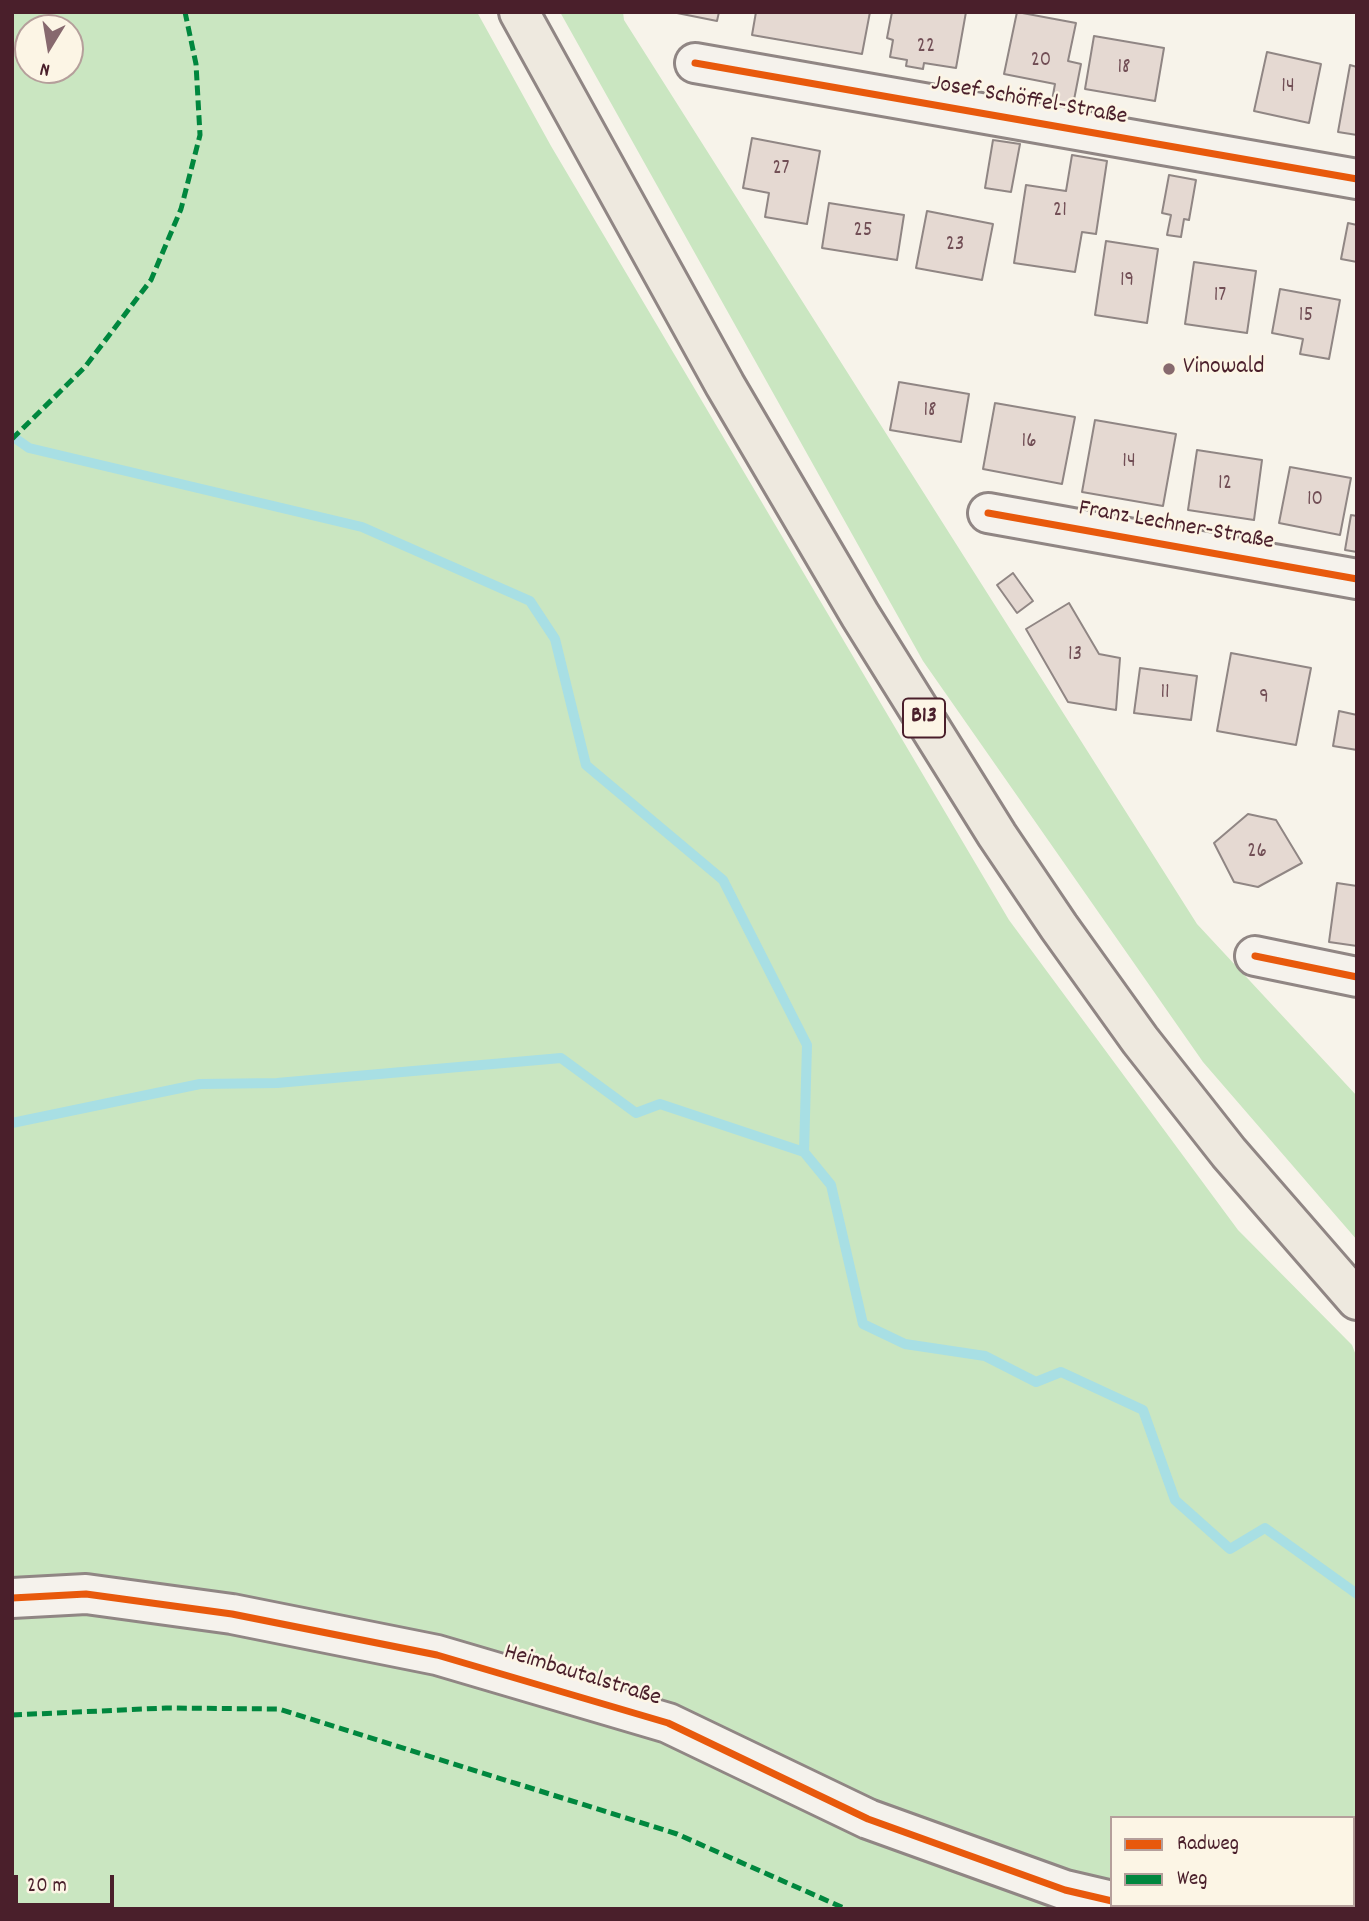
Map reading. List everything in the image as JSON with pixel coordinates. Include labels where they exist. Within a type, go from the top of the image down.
[{"type":"main road","name":"B13","points":[[519,12],[725,385],[860,615],[997,835],[1140,1040],[1229,1153],[1357,1300]]},
{"type":"street","name":"Josef Schöffel-Straße","points":[[695,63],[1357,179]]},
{"type":"street","name":"Franz Lechner-Straße","points":[[988,513],[1357,579]]},
{"type":"street","points":[[1255,956],[1357,976]]},
{"type":"street","name":"Heimbautalstraße","points":[[12,1598],[86,1594],[232,1614],[438,1655],[668,1723],[869,1819],[1065,1890],[1110,1901]]},
{"type":"green space","points":[[12,12],[477,12],[551,146],[1009,920],[1238,1230],[1352,1345],[1357,1358],[1357,1909],[12,1909]]},
{"type":"green space","points":[[560,12],[623,12],[624,20],[1197,924],[1357,1096],[1357,1240],[1203,1062],[923,661]]},
{"type":"building","points":[[672,12],[719,12],[717,21]]},
{"type":"building","points":[[756,12],[870,12],[862,54],[752,35]]},
{"type":"building","points":[[892,12],[966,12],[956,68],[924,63],[923,69],[906,66],[907,60],[890,57],[893,40],[887,38]]},
{"type":"building","points":[[1017,12],[1076,23],[1068,61],[1081,64],[1072,110],[1051,106],[1055,84],[1004,74]]},
{"type":"building","points":[[1094,36],[1164,48],[1155,101],[1085,89]]},
{"type":"building","points":[[1267,52],[1321,64],[1309,123],[1254,111]]},
{"type":"building","points":[[1350,65],[1357,67],[1357,135],[1338,132]]},
{"type":"building","points":[[752,138],[820,151],[807,224],[765,217],[769,193],[743,188]]},
{"type":"building","points":[[993,140],[1020,144],[1011,192],[985,188]]},
{"type":"building","points":[[1072,155],[1107,161],[1096,234],[1082,232],[1075,272],[1014,263],[1026,185],[1066,191]]},
{"type":"building","points":[[1169,175],[1196,180],[1189,220],[1184,219],[1181,237],[1167,235],[1171,215],[1162,213]]},
{"type":"building","points":[[829,203],[904,215],[897,260],[822,248]]},
{"type":"building","points":[[927,211],[993,224],[982,280],[916,268]]},
{"type":"building","points":[[1348,223],[1357,225],[1357,262],[1341,259]]},
{"type":"building","points":[[1106,241],[1158,249],[1147,323],[1095,315]]},
{"type":"building","points":[[1194,262],[1256,271],[1247,333],[1185,324]]},
{"type":"building","points":[[1280,289],[1340,300],[1329,359],[1300,354],[1303,339],[1272,333]]},
{"type":"building","points":[[899,382],[969,394],[961,442],[890,430]]},
{"type":"building","points":[[995,403],[1075,417],[1062,484],[983,469]]},
{"type":"building","points":[[1095,420],[1176,434],[1163,506],[1082,492]]},
{"type":"building","points":[[1197,450],[1262,460],[1254,520],[1188,510]]},
{"type":"building","points":[[1290,467],[1351,478],[1340,535],[1279,523]]},
{"type":"building","points":[[1351,515],[1357,516],[1357,552],[1345,550]]},
{"type":"building","points":[[1013,573],[1033,601],[1017,613],[997,585]]},
{"type":"building","points":[[1069,603],[1099,654],[1120,658],[1116,710],[1068,702],[1026,629]]},
{"type":"building","points":[[1231,653],[1311,668],[1296,745],[1217,731]]},
{"type":"building","points":[[1140,668],[1197,676],[1191,720],[1134,713]]},
{"type":"building","points":[[1339,711],[1357,715],[1357,750],[1333,746]]},
{"type":"building","points":[[1248,814],[1276,820],[1302,863],[1258,887],[1234,882],[1214,843]]},
{"type":"building","points":[[1337,883],[1357,886],[1357,946],[1329,942]]},
{"type":"waterway","points":[[12,436],[29,448],[362,527],[530,601],[555,639],[586,765],[723,880],[807,1045],[804,1152]]},
{"type":"waterway","points":[[12,1123],[200,1084],[277,1083],[561,1058],[636,1113],[660,1104],[804,1152],[831,1185],[863,1324],[905,1344],[985,1356],[1036,1382],[1061,1372],[1143,1410],[1175,1500],[1230,1549],[1265,1528],[1357,1594]]},
{"type":"marked path","points":[[12,439],[85,367],[151,280],[181,209],[200,135],[196,64],[185,12]]},
{"type":"marked path","points":[[12,1715],[166,1708],[279,1709],[677,1834],[846,1909]]},
{"type":"cycle path","points":[[695,63],[1357,179]]},
{"type":"cycle path","points":[[988,513],[1357,579]]},
{"type":"cycle path","points":[[1255,956],[1357,977]]},
{"type":"cycle path","points":[[12,1598],[86,1594],[232,1614],[437,1655],[668,1723],[868,1819],[1065,1890],[1110,1901]]},
{"type":"place","name":"Vinowald","points":[[1169,369]]}]
